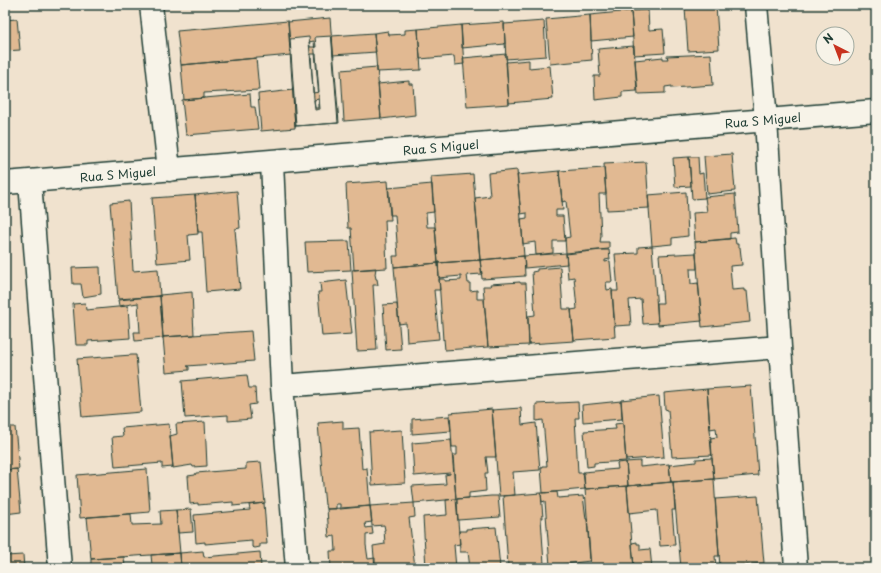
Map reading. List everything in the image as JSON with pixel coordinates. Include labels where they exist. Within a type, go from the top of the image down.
[{"type":"street","points":[[150,5],[169,170]]},
{"type":"street","points":[[756,5],[766,120],[796,568]]},
{"type":"street","name":"Rua S Miguel","points":[[5,184],[876,111]]},
{"type":"street","points":[[272,162],[282,386],[297,568]]},
{"type":"street","points":[[30,182],[60,568]]},
{"type":"street","points":[[282,386],[780,347]]},
{"type":"building","points":[[716,6],[719,49],[688,51],[685,8]]},
{"type":"building","points":[[648,10],[649,30],[663,29],[665,53],[634,55],[631,11]]},
{"type":"building","points":[[631,11],[633,37],[591,41],[590,15]]},
{"type":"building","points":[[590,15],[592,60],[550,64],[546,19]]},
{"type":"building","points":[[330,18],[338,123],[295,126],[288,22]],"holes":[[[314,41],[320,109],[315,110],[309,42]]]},
{"type":"building","points":[[17,19],[20,50],[5,51],[5,20]]},
{"type":"building","points":[[288,21],[291,55],[181,65],[177,31]]},
{"type":"building","points":[[544,21],[546,56],[506,59],[504,24]]},
{"type":"building","points":[[504,22],[505,44],[462,48],[461,25]]},
{"type":"building","points":[[461,25],[464,64],[455,65],[454,56],[420,59],[418,29]]},
{"type":"building","points":[[418,29],[421,70],[377,72],[374,33],[388,31],[389,35],[405,34],[405,30]]},
{"type":"building","points":[[374,33],[376,52],[333,55],[332,36]]},
{"type":"building","points":[[332,36],[339,123],[296,126],[290,39],[309,37],[310,47],[316,47],[315,37]],"holes":[[[311,54],[316,54],[319,92],[313,93]],[[319,99],[319,108],[315,108],[314,100]]]},
{"type":"building","points":[[634,46],[637,91],[622,92],[622,97],[595,100],[594,76],[600,76],[598,49]]},
{"type":"building","points":[[506,54],[509,104],[467,107],[463,58]]},
{"type":"building","points":[[711,54],[713,85],[672,88],[672,86],[665,87],[665,93],[638,94],[635,60],[663,57],[663,59],[668,59],[667,56]]},
{"type":"building","points":[[256,58],[259,90],[204,93],[204,98],[184,100],[181,65]]},
{"type":"building","points":[[529,60],[529,68],[550,66],[553,99],[509,103],[506,62]]},
{"type":"building","points":[[377,67],[381,118],[344,121],[341,70]]},
{"type":"building","points":[[409,81],[409,84],[413,84],[415,115],[381,119],[378,84]]},
{"type":"building","points":[[293,90],[295,128],[261,131],[258,94]]},
{"type":"building","points":[[250,94],[251,107],[255,107],[258,129],[186,135],[182,100]]},
{"type":"building","points":[[732,154],[735,191],[707,194],[704,156]]},
{"type":"building","points":[[689,157],[698,157],[699,174],[703,173],[705,198],[692,199]]},
{"type":"building","points":[[689,157],[691,186],[675,187],[673,158]]},
{"type":"building","points":[[646,162],[649,208],[607,210],[604,164]]},
{"type":"building","points":[[604,168],[606,194],[599,194],[600,242],[609,242],[609,249],[566,253],[565,238],[570,237],[566,201],[562,202],[559,171]]},
{"type":"building","points":[[517,170],[524,256],[480,260],[475,198],[490,196],[488,173]]},
{"type":"building","points":[[559,171],[563,210],[556,210],[556,216],[563,216],[565,241],[553,241],[553,253],[536,255],[535,242],[523,244],[521,219],[527,218],[527,213],[521,214],[517,175]]},
{"type":"building","points":[[473,174],[480,260],[438,263],[431,177]]},
{"type":"building","points":[[388,181],[391,220],[385,220],[387,268],[354,270],[351,228],[348,228],[346,184]]},
{"type":"building","points":[[432,184],[434,212],[426,213],[427,227],[435,227],[438,263],[394,267],[393,256],[398,256],[395,215],[390,215],[388,188]]},
{"type":"building","points":[[237,191],[240,228],[235,229],[240,289],[206,292],[202,232],[198,232],[195,195]]},
{"type":"building","points":[[686,192],[688,236],[672,238],[672,244],[652,246],[648,195]]},
{"type":"building","points":[[735,194],[738,232],[730,233],[730,239],[695,242],[693,213],[707,212],[705,197]]},
{"type":"building","points":[[195,195],[198,234],[188,235],[190,260],[157,263],[152,198]]},
{"type":"building","points":[[129,201],[133,271],[158,269],[160,296],[118,299],[110,203]]},
{"type":"building","points":[[735,238],[736,244],[740,247],[742,265],[730,266],[732,290],[744,289],[744,291],[747,291],[750,322],[702,327],[695,242]]},
{"type":"building","points":[[349,241],[351,270],[307,272],[305,242]]},
{"type":"building","points":[[652,246],[658,323],[643,324],[641,299],[629,300],[631,325],[615,326],[612,291],[618,291],[615,254],[638,253],[638,247]]},
{"type":"building","points":[[609,250],[610,259],[605,260],[605,262],[610,261],[612,282],[606,282],[607,290],[612,289],[615,337],[574,340],[571,310],[577,309],[574,277],[568,278],[566,254]]},
{"type":"building","points":[[566,253],[567,264],[525,268],[524,256]]},
{"type":"building","points":[[696,253],[697,269],[690,269],[691,284],[698,283],[702,321],[658,325],[657,303],[663,303],[659,255]]},
{"type":"building","points":[[524,256],[525,276],[482,279],[480,260]]},
{"type":"building","points":[[480,260],[482,274],[467,275],[468,283],[470,283],[470,291],[477,290],[477,299],[484,299],[488,347],[445,350],[439,279],[445,279],[445,281],[461,280],[461,276],[439,278],[438,263]]},
{"type":"building","points":[[438,263],[440,290],[434,290],[439,339],[407,342],[406,323],[399,324],[394,267]]},
{"type":"building","points":[[100,267],[101,294],[83,297],[81,284],[73,284],[72,268]]},
{"type":"building","points":[[560,267],[563,309],[571,309],[574,341],[529,344],[528,316],[535,315],[532,272],[537,271],[537,269]]},
{"type":"building","points":[[376,268],[375,274],[378,285],[373,285],[377,350],[357,351],[352,270]]},
{"type":"building","points":[[346,280],[352,334],[322,336],[318,292],[321,292],[320,283]]},
{"type":"building","points":[[526,283],[529,345],[488,347],[483,286],[491,286],[490,284]]},
{"type":"building","points":[[192,292],[194,335],[163,337],[160,295]]},
{"type":"building","points":[[160,296],[163,338],[135,341],[134,332],[140,332],[138,303],[119,306],[118,300]]},
{"type":"building","points":[[85,303],[86,310],[128,306],[130,338],[88,341],[88,345],[76,345],[73,304]]},
{"type":"building","points":[[397,304],[401,349],[386,350],[383,305]]},
{"type":"building","points":[[251,331],[254,361],[187,366],[189,367],[189,370],[166,372],[163,337]]},
{"type":"building","points":[[136,355],[141,412],[82,417],[77,359]]},
{"type":"building","points":[[247,375],[249,388],[255,388],[256,404],[249,405],[251,419],[228,421],[228,415],[185,418],[182,381]]},
{"type":"building","points":[[751,386],[758,475],[714,479],[710,438],[717,437],[716,428],[710,429],[707,389]]},
{"type":"building","points":[[707,389],[712,455],[672,457],[668,410],[665,409],[664,393]]},
{"type":"building","points":[[659,396],[664,457],[626,460],[621,400]]},
{"type":"building","points":[[621,401],[622,419],[583,422],[582,405]]},
{"type":"building","points":[[578,402],[579,418],[575,418],[578,473],[584,473],[585,489],[543,493],[541,468],[542,466],[547,466],[543,420],[536,421],[536,404]]},
{"type":"building","points":[[521,408],[522,425],[536,423],[540,470],[513,472],[515,495],[499,496],[492,410]]},
{"type":"building","points":[[492,409],[496,457],[486,457],[488,473],[485,473],[486,491],[469,493],[469,498],[456,499],[453,455],[457,455],[457,447],[452,447],[450,413]]},
{"type":"building","points":[[449,416],[451,431],[412,434],[412,419]]},
{"type":"building","points":[[343,421],[343,429],[359,428],[362,469],[367,468],[370,506],[340,509],[340,504],[336,504],[336,509],[327,509],[325,505],[318,423]]},
{"type":"building","points":[[205,422],[207,466],[193,467],[192,465],[173,468],[170,436],[177,434],[176,424]]},
{"type":"building","points":[[623,423],[626,461],[594,463],[594,466],[587,467],[584,431],[616,429],[615,424]]},
{"type":"building","points":[[169,424],[173,467],[162,468],[162,463],[115,467],[112,437],[123,436],[122,428]]},
{"type":"building","points":[[5,427],[15,427],[19,469],[5,470]]},
{"type":"building","points":[[402,430],[405,483],[372,485],[369,432]]},
{"type":"building","points":[[451,440],[456,499],[414,503],[412,486],[446,484],[445,475],[450,473],[414,476],[412,443]]},
{"type":"building","points":[[712,458],[714,479],[671,482],[669,465],[696,462],[696,459]]},
{"type":"building","points":[[640,461],[640,467],[669,464],[671,482],[628,486],[626,462]]},
{"type":"building","points":[[261,462],[265,503],[233,506],[233,502],[198,505],[198,503],[190,504],[188,476],[195,475],[196,473],[246,469],[246,463]]},
{"type":"building","points":[[626,462],[628,486],[585,489],[583,472],[618,469],[617,463]]},
{"type":"building","points":[[17,469],[21,512],[5,514],[5,470]]},
{"type":"building","points":[[147,469],[150,512],[80,518],[77,475]]},
{"type":"building","points":[[714,479],[719,556],[715,556],[716,568],[681,568],[673,482]]},
{"type":"building","points":[[673,482],[675,510],[672,510],[675,545],[660,546],[657,510],[629,513],[627,486]]},
{"type":"building","points":[[627,486],[634,568],[591,568],[585,489]]},
{"type":"building","points":[[557,492],[558,498],[583,496],[587,519],[590,561],[550,566],[545,501],[542,502],[541,493]]},
{"type":"building","points":[[541,493],[544,564],[548,563],[548,568],[505,568],[504,566],[508,566],[503,496]]},
{"type":"building","points":[[498,496],[500,517],[458,520],[457,499]]},
{"type":"building","points":[[758,496],[764,563],[720,567],[715,499]]},
{"type":"building","points":[[456,499],[460,544],[454,545],[456,568],[442,568],[441,566],[426,568],[423,517],[447,515],[446,500]]},
{"type":"building","points":[[264,503],[267,544],[260,544],[260,547],[255,548],[252,547],[252,540],[205,544],[205,542],[196,543],[194,515],[250,510],[249,505]]},
{"type":"building","points":[[414,503],[415,517],[409,518],[415,567],[375,568],[373,546],[385,544],[385,530],[384,525],[372,526],[370,506]]},
{"type":"building","points":[[370,506],[372,522],[365,523],[366,528],[372,527],[373,534],[366,535],[366,545],[368,559],[375,558],[375,568],[331,568],[330,551],[336,551],[335,536],[329,537],[327,509]]},
{"type":"building","points":[[191,509],[193,532],[178,533],[176,510]]},
{"type":"building","points":[[176,510],[180,553],[91,559],[87,517],[131,514],[132,525],[161,524],[160,511]]},
{"type":"building","points":[[6,514],[8,544],[5,544]]},
{"type":"building","points":[[496,527],[500,568],[470,568],[468,552],[460,552],[459,531],[466,531],[466,529]]},
{"type":"building","points":[[637,542],[637,544],[640,544],[640,550],[650,549],[652,568],[634,568],[632,543]]},
{"type":"building","points":[[203,551],[204,557],[260,552],[261,568],[181,568],[180,553]]},
{"type":"building","points":[[180,553],[181,568],[91,568],[91,559],[124,557],[125,567],[152,565],[151,555]]},
{"type":"building","points":[[23,555],[24,568],[5,568],[5,556]]}]
